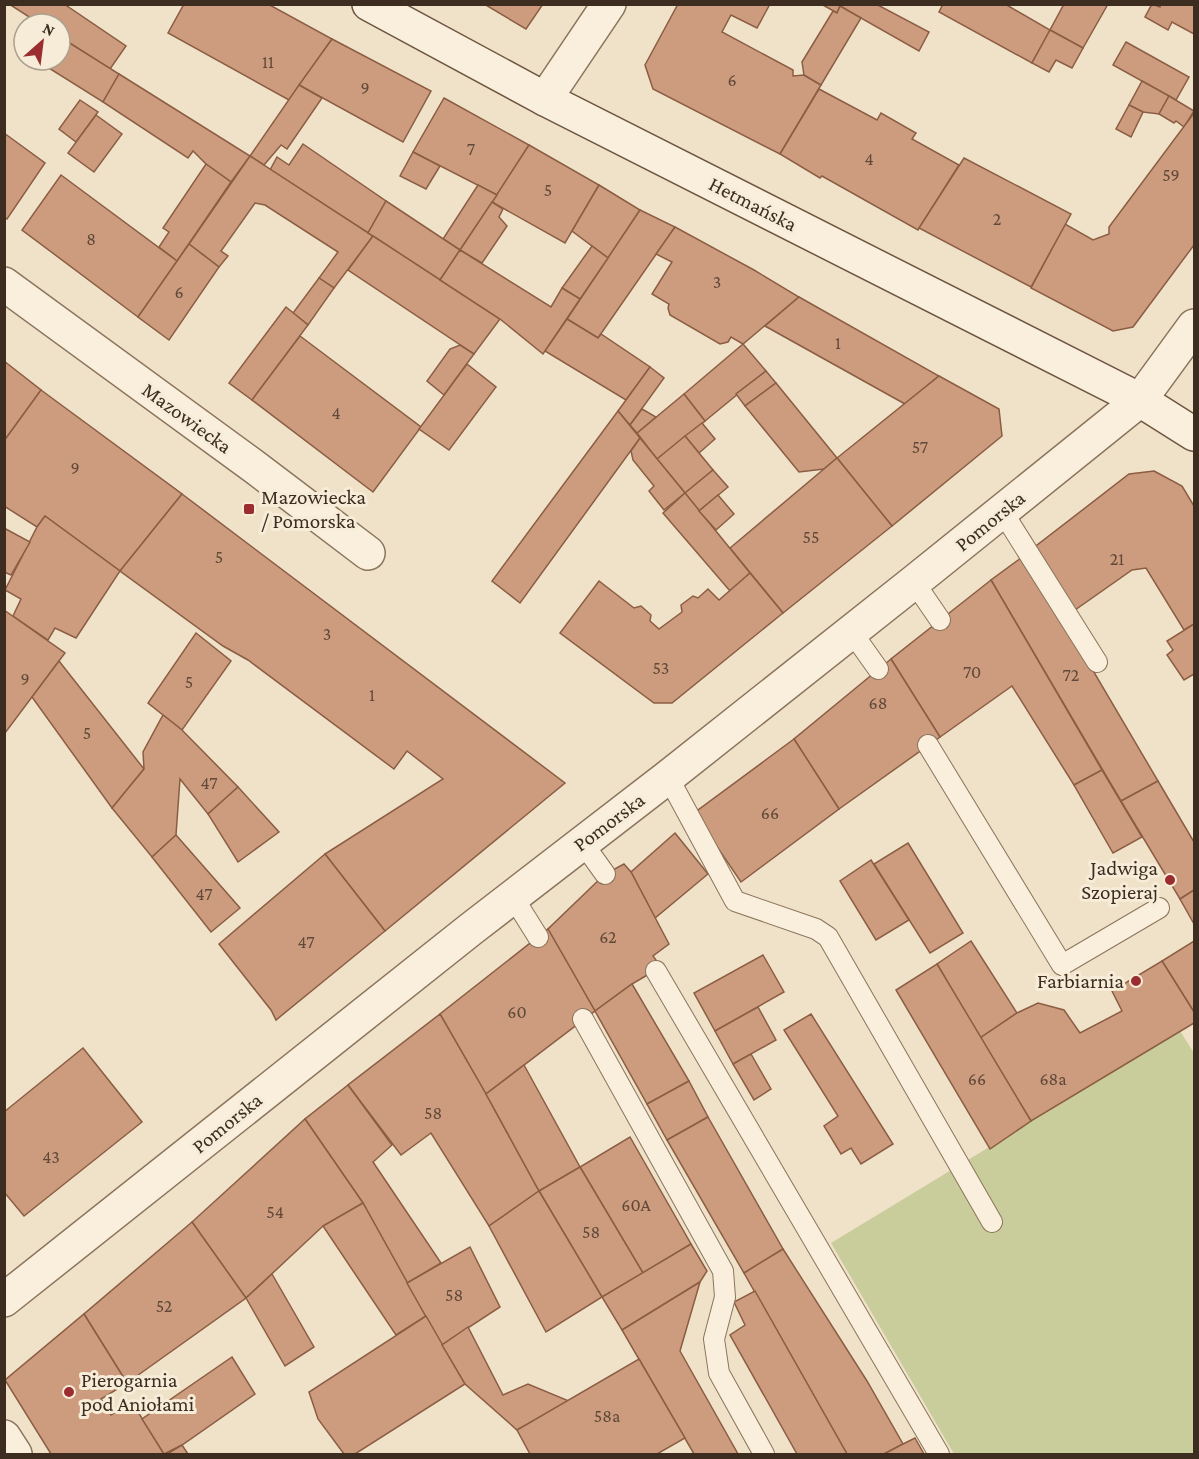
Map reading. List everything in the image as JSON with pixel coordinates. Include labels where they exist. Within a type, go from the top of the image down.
[{"type":"street","name":"Hetmańska","points":[[369,4],[545,99],[1140,400],[1194,434]]},
{"type":"street","points":[[545,99],[609,4]]},
{"type":"street","name":"Mazowiecka","points":[[4,284],[247,461],[368,553]]},
{"type":"street","name":"Pomorska","points":[[4,1300],[471,928],[668,777],[1140,400],[1194,326]]},
{"type":"street","points":[[4,1437],[15,1455]]},
{"type":"lane","points":[[1002,511],[1097,662]]},
{"type":"lane","points":[[914,582],[940,620]]},
{"type":"lane","points":[[851,631],[878,669]]},
{"type":"lane","points":[[928,746],[1062,965],[1159,908]]},
{"type":"lane","points":[[668,777],[735,902],[816,928],[828,938],[992,1222]]},
{"type":"lane","points":[[582,842],[605,874]]},
{"type":"lane","points":[[513,897],[538,937]]},
{"type":"lane","points":[[656,971],[939,1455]]},
{"type":"lane","points":[[583,1018],[723,1271],[725,1297],[714,1339],[719,1373],[764,1455]]},
{"type":"green space","points":[[1180,1031],[1194,1053],[1194,1454],[954,1454],[831,1243]]},
{"type":"building","points":[[9,4],[64,4],[126,46],[110,69],[72,45],[72,12],[21,12]]},
{"type":"building","points":[[184,4],[268,4],[332,39],[289,100],[168,33]]},
{"type":"building","points":[[484,4],[543,4],[526,29]]},
{"type":"building","points":[[678,4],[770,4],[757,28],[731,15],[722,32],[793,70],[793,76],[804,75],[821,85],[780,154],[653,89],[645,65]]},
{"type":"building","points":[[821,4],[876,4],[929,32],[919,51],[840,6],[837,13]]},
{"type":"building","points":[[943,4],[1005,4],[1050,30],[1032,63],[939,12]]},
{"type":"building","points":[[1064,4],[1108,4],[1083,48],[1050,30]]},
{"type":"building","points":[[1152,4],[1160,7],[1161,4],[1194,4],[1194,34],[1172,22],[1168,30],[1145,17]]},
{"type":"building","points":[[840,6],[861,18],[821,85],[804,75],[802,62],[833,11],[837,13]]},
{"type":"building","points":[[1050,30],[1083,48],[1072,68],[1056,60],[1049,72],[1032,63]]},
{"type":"building","points":[[332,39],[431,91],[403,142],[299,85]]},
{"type":"building","points":[[1126,42],[1189,77],[1176,100],[1113,65]]},
{"type":"building","points":[[72,45],[119,74],[103,102],[55,72],[72,72]]},
{"type":"building","points":[[119,74],[250,156],[231,182],[206,164],[193,151],[188,158],[103,102]]},
{"type":"building","points":[[1142,81],[1169,96],[1159,114],[1143,112],[1129,105]]},
{"type":"building","points":[[299,85],[322,98],[287,149],[281,145],[264,165],[250,156]]},
{"type":"building","points":[[819,89],[877,120],[881,113],[916,133],[912,139],[959,165],[918,230],[780,154]]},
{"type":"building","points":[[1169,96],[1194,111],[1184,127],[1159,114]]},
{"type":"building","points":[[444,98],[529,145],[497,195],[413,152]]},
{"type":"building","points":[[80,100],[98,112],[76,142],[59,129]]},
{"type":"building","points":[[1129,105],[1143,112],[1131,137],[1116,129]]},
{"type":"building","points":[[1194,113],[1194,245],[1133,327],[1113,331],[1031,288],[1065,224],[1093,240],[1109,234],[1109,227]]},
{"type":"building","points":[[96,115],[122,134],[94,172],[68,153]]},
{"type":"building","points":[[4,133],[45,163],[7,219],[4,217]]},
{"type":"building","points":[[303,144],[386,201],[368,233],[270,170],[277,157],[289,165]]},
{"type":"building","points":[[529,145],[599,185],[565,243],[492,202]]},
{"type":"building","points":[[413,152],[440,166],[426,189],[400,176]]},
{"type":"building","points":[[250,156],[373,236],[334,288],[319,278],[338,252],[265,205],[255,203],[221,251],[228,256],[219,267],[189,244]]},
{"type":"building","points":[[964,158],[1071,214],[1031,287],[919,228]]},
{"type":"building","points":[[206,164],[231,182],[177,261],[159,247],[169,232],[163,228]]},
{"type":"building","points":[[61,175],[177,261],[138,317],[22,230]]},
{"type":"building","points":[[478,185],[497,195],[460,250],[443,239]]},
{"type":"building","points":[[599,185],[640,210],[608,258],[572,231]]},
{"type":"building","points":[[386,201],[460,250],[440,280],[368,233]]},
{"type":"building","points":[[492,202],[503,209],[499,217],[507,226],[482,263],[460,250]]},
{"type":"building","points":[[640,210],[675,227],[598,338],[567,319]]},
{"type":"building","points":[[675,227],[799,297],[743,344],[731,337],[728,342],[720,344],[670,315],[669,304],[652,294],[672,262],[656,254]]},
{"type":"building","points":[[373,236],[500,319],[474,354],[348,270]]},
{"type":"building","points":[[189,244],[219,267],[169,340],[138,317]]},
{"type":"building","points":[[592,246],[608,258],[580,299],[562,288]]},
{"type":"building","points":[[460,250],[551,307],[562,288],[580,299],[543,354],[500,319],[440,280]]},
{"type":"building","points":[[319,278],[334,288],[308,325],[293,313]]},
{"type":"building","points":[[799,297],[939,376],[905,404],[765,326]]},
{"type":"building","points":[[286,307],[308,325],[252,400],[229,383]]},
{"type":"building","points":[[567,319],[598,338],[601,334],[650,367],[626,400],[545,351]]},
{"type":"building","points":[[300,336],[421,427],[373,492],[252,400]]},
{"type":"building","points":[[743,344],[766,371],[705,421],[684,394]]},
{"type":"building","points":[[460,345],[474,354],[444,395],[427,381],[450,349]]},
{"type":"building","points":[[4,361],[41,390],[4,441]]},
{"type":"building","points":[[467,364],[496,387],[449,450],[419,429]]},
{"type":"building","points":[[650,367],[664,378],[630,425],[618,411]]},
{"type":"building","points":[[766,371],[776,383],[745,406],[736,394]]},
{"type":"building","points":[[939,376],[999,409],[1002,436],[892,526],[837,458]]},
{"type":"building","points":[[776,383],[837,458],[824,469],[799,472],[745,406]]},
{"type":"building","points":[[41,390],[182,494],[120,571],[45,516],[37,527],[4,506],[4,441]]},
{"type":"building","points":[[684,394],[705,421],[657,459],[637,433]]},
{"type":"building","points":[[642,409],[656,417],[637,433],[630,425]]},
{"type":"building","points":[[618,411],[640,438],[520,603],[492,581]]},
{"type":"building","points":[[702,423],[715,439],[699,453],[685,436]]},
{"type":"building","points":[[685,436],[713,470],[685,493],[657,459]]},
{"type":"building","points":[[640,438],[685,493],[664,510],[649,491],[654,486],[633,460],[631,451]]},
{"type":"building","points":[[837,458],[892,526],[783,613],[730,548]]},
{"type":"building","points":[[713,470],[728,487],[699,511],[685,493]]},
{"type":"building","points":[[1154,471],[1182,486],[1194,506],[1194,624],[1184,630],[1146,568],[1132,570],[1075,610],[1032,549],[1129,474]]},
{"type":"building","points":[[685,493],[750,573],[730,591],[663,513]]},
{"type":"building","points":[[182,494],[565,783],[385,931],[325,854],[443,779],[407,751],[394,769],[248,660],[223,646],[120,571]]},
{"type":"building","points":[[718,495],[734,514],[716,530],[699,511]]},
{"type":"building","points":[[45,516],[120,571],[76,638],[55,628],[48,640],[13,616],[21,599],[5,590],[37,527]]},
{"type":"building","points":[[4,528],[30,542],[11,575],[4,572]]},
{"type":"building","points":[[1025,555],[1158,781],[1121,801],[991,580]]},
{"type":"building","points":[[750,573],[783,613],[672,703],[654,703],[560,633],[599,581],[634,608],[641,606],[651,615],[650,621],[659,629],[682,612],[681,605],[693,596],[698,598],[708,589],[719,600]]},
{"type":"building","points":[[991,580],[1102,770],[1074,785],[1012,686],[940,737],[891,659]]},
{"type":"building","points":[[4,610],[65,653],[5,733],[4,733]]},
{"type":"building","points":[[1194,624],[1194,674],[1184,680],[1167,655],[1173,650],[1167,641]]},
{"type":"building","points":[[196,633],[231,661],[182,730],[148,703]]},
{"type":"building","points":[[891,659],[940,737],[839,809],[794,739]]},
{"type":"building","points":[[59,661],[144,769],[112,808],[32,697]]},
{"type":"building","points":[[163,715],[182,730],[238,787],[208,814],[180,779],[176,835],[152,857],[112,808],[144,769],[143,752]]},
{"type":"building","points":[[794,739],[839,809],[741,882],[694,813]]},
{"type":"building","points":[[1102,770],[1142,837],[1113,853],[1074,785]]},
{"type":"building","points":[[1158,781],[1194,842],[1194,890],[1180,899],[1121,801]]},
{"type":"building","points":[[238,787],[279,832],[238,862],[208,814]]},
{"type":"building","points":[[675,833],[708,874],[655,918],[631,872]]},
{"type":"building","points":[[176,835],[240,908],[211,932],[152,857]]},
{"type":"building","points":[[908,843],[963,933],[930,953],[874,864]]},
{"type":"building","points":[[325,854],[385,931],[276,1020],[271,1010],[219,944]]},
{"type":"building","points":[[871,860],[909,920],[876,940],[840,881]]},
{"type":"building","points":[[624,864],[631,872],[669,944],[653,956],[661,967],[632,984],[595,1011],[548,929],[605,874]]},
{"type":"building","points":[[1194,890],[1194,924],[1180,899]]},
{"type":"building","points":[[548,929],[595,1011],[486,1094],[440,1014]]},
{"type":"building","points":[[971,941],[1017,1013],[980,1038],[937,964]]},
{"type":"building","points":[[1194,941],[1194,1012],[1162,961]]},
{"type":"building","points":[[763,955],[784,992],[715,1031],[694,993]]},
{"type":"building","points":[[1162,961],[1194,1012],[1194,1023],[1031,1121],[980,1038],[1017,1013],[1038,1003],[1064,1010],[1080,1033],[1122,1011],[1112,991]]},
{"type":"building","points":[[937,964],[1031,1121],[990,1149],[896,990]]},
{"type":"building","points":[[632,984],[689,1081],[647,1104],[595,1011]]},
{"type":"building","points":[[758,1007],[776,1040],[733,1064],[715,1031]]},
{"type":"building","points":[[440,1014],[539,1191],[489,1226],[431,1133],[401,1155],[348,1085]]},
{"type":"building","points":[[811,1014],[893,1144],[861,1164],[851,1148],[841,1154],[824,1126],[838,1116],[784,1030]]},
{"type":"building","points":[[83,1048],[142,1122],[24,1216],[4,1192],[4,1112]]},
{"type":"building","points":[[751,1054],[771,1089],[754,1100],[733,1064]]},
{"type":"building","points":[[524,1065],[580,1167],[539,1191],[486,1094]]},
{"type":"building","points":[[689,1081],[708,1117],[667,1140],[647,1104]]},
{"type":"building","points":[[348,1085],[392,1145],[373,1162],[441,1263],[407,1283],[363,1203],[305,1119]]},
{"type":"building","points":[[708,1117],[783,1249],[744,1273],[667,1140]]},
{"type":"building","points":[[305,1119],[363,1203],[323,1226],[246,1298],[192,1222]]},
{"type":"building","points":[[630,1137],[691,1244],[643,1273],[580,1167]]},
{"type":"building","points":[[580,1167],[643,1273],[602,1297],[539,1191]]},
{"type":"building","points":[[539,1191],[602,1297],[546,1332],[489,1226]]},
{"type":"building","points":[[363,1203],[426,1316],[396,1335],[323,1226]]},
{"type":"building","points":[[192,1222],[246,1298],[127,1383],[84,1314]]},
{"type":"building","points":[[691,1244],[707,1271],[700,1282],[622,1330],[602,1297]]},
{"type":"building","points":[[470,1247],[500,1307],[442,1345],[407,1283]]},
{"type":"building","points":[[783,1249],[867,1381],[903,1444],[884,1454],[847,1454],[744,1273]]},
{"type":"building","points":[[272,1274],[314,1347],[285,1366],[246,1298]]},
{"type":"building","points":[[700,1282],[680,1351],[738,1454],[694,1454],[622,1330]]},
{"type":"building","points":[[755,1291],[847,1454],[797,1454],[730,1335],[745,1325],[734,1302]]},
{"type":"building","points":[[84,1314],[127,1383],[101,1399],[111,1415],[132,1402],[164,1454],[51,1454],[5,1380]]},
{"type":"building","points":[[426,1316],[465,1384],[355,1454],[344,1454],[318,1419],[309,1392]]},
{"type":"building","points":[[468,1327],[503,1395],[528,1384],[569,1401],[517,1430],[465,1384],[442,1345]]},
{"type":"building","points":[[232,1357],[255,1394],[182,1445],[164,1454],[142,1419]]},
{"type":"building","points":[[639,1359],[685,1438],[657,1454],[530,1454],[517,1430]]},
{"type":"building","points":[[915,1438],[924,1454],[884,1454],[903,1444]]},
{"type":"building","points":[[182,1445],[188,1454],[167,1454]]},
{"type":"place","name":"Mazowiecka / Pomorska","points":[[249,509]]},
{"type":"place","name":"Jadwiga Szopieraj","points":[[1170,880]]},
{"type":"place","name":"Farbiarnia","points":[[1136,981]]},
{"type":"place","name":"Pierogarnia pod Aniołami","points":[[69,1392]]}]
